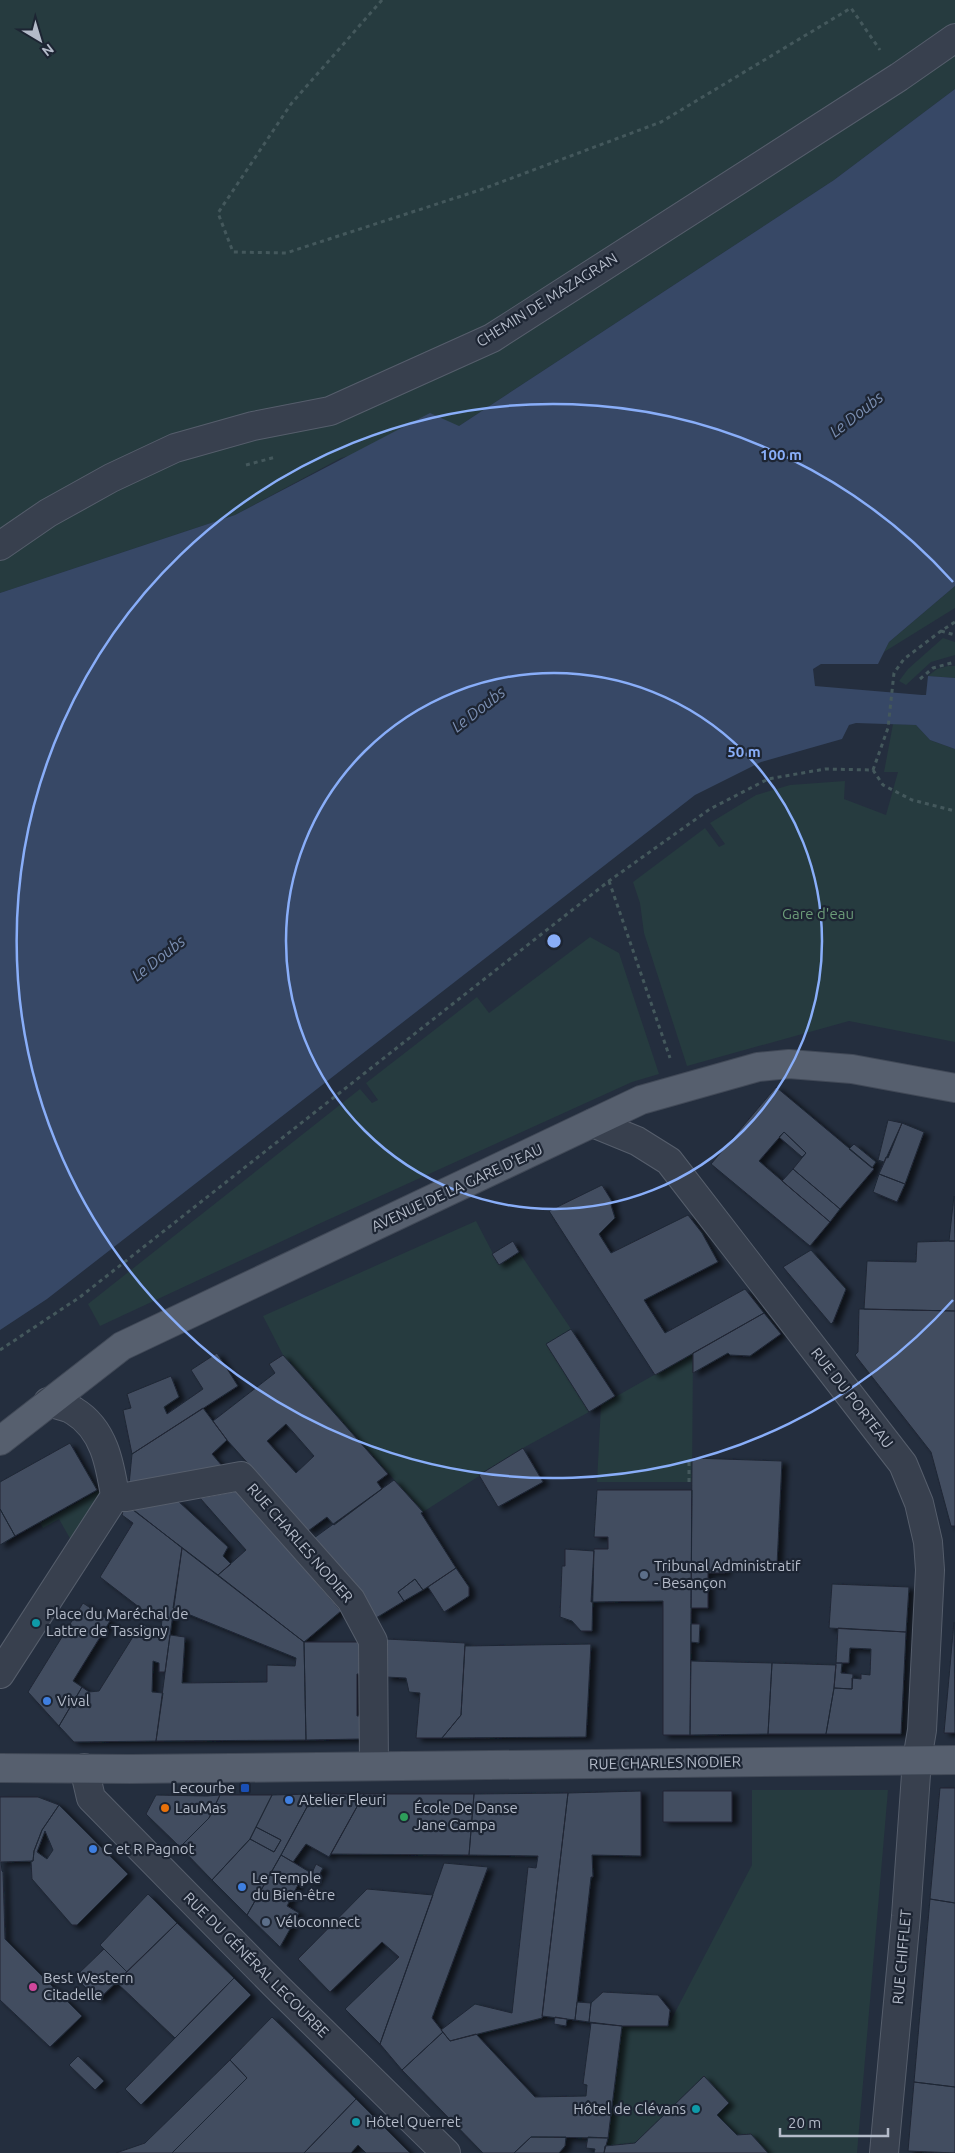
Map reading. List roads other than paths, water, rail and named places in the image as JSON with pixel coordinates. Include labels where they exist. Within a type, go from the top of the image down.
[{"type":"main road","name":"AVENUE DE LA GARE D'EAU","points":[[0,1440],[122,1346],[642,1100],[758,1067],[788,1064],[852,1069],[955,1088]]},
{"type":"main road","name":"RUE CHARLES NODIER","points":[[0,1768],[130,1769],[955,1760]]},
{"type":"street","name":"CHEMIN DE MAZAGRAN","points":[[0,546],[48,513],[111,478],[175,448],[253,426],[330,411],[492,338],[899,77],[955,38]]},
{"type":"street","name":"RUE DU PORTEAU","points":[[593,1123],[637,1141],[669,1161],[902,1464],[919,1503],[928,1542],[930,1570],[922,1730],[917,1760]]},
{"type":"street","points":[[0,1674],[115,1496],[111,1466],[105,1448],[88,1422],[73,1410],[48,1402]]},
{"type":"street","name":"RUE CHARLES NODIER","points":[[115,1496],[126,1497],[241,1476],[351,1600],[373,1641],[374,1766]]},
{"type":"street","name":"RUE CHIFFLET","points":[[884,2153],[906,1916],[917,1760]]},
{"type":"street","name":"RUE DU GÉNÉRAL LECOURBE","points":[[84,1768],[91,1798],[275,1985],[446,2153]]},
{"type":"water","name":"Le Doubs","points":[[955,89],[955,586],[889,642],[878,664],[821,664],[813,669],[815,686],[922,695],[926,695],[928,676],[955,678],[955,749],[930,740],[916,725],[856,723],[849,725],[842,739],[761,762],[695,795],[47,1299],[0,1330],[0,593],[235,515],[430,413],[459,426],[834,180]]},
{"type":"place","name":"Tribunal Administratif - Besançon","points":[[644,1575]]},
{"type":"place","name":"Place du Maréchal de Lattre de Tassigny","points":[[36,1623]]},
{"type":"place","name":"Vival","points":[[47,1701]]},
{"type":"place","name":"Lecourbe","points":[[245,1788]]},
{"type":"place","name":"Atelier Fleuri","points":[[289,1800]]},
{"type":"place","name":"LauMas","points":[[165,1808]]},
{"type":"place","name":"École De Danse Jane Campa","points":[[404,1817]]},
{"type":"place","name":"C et R Pagnot","points":[[93,1849]]},
{"type":"place","name":"Le Temple du Bien-être","points":[[242,1887]]},
{"type":"place","name":"Véloconnect","points":[[266,1922]]},
{"type":"place","name":"Best Western Citadelle","points":[[33,1987]]},
{"type":"place","name":"Hôtel de Clévans","points":[[696,2109]]},
{"type":"place","name":"Hôtel Querret","points":[[356,2122]]},
{"type":"park label","name":"Gare d'eau","points":[[818,914]]}]
